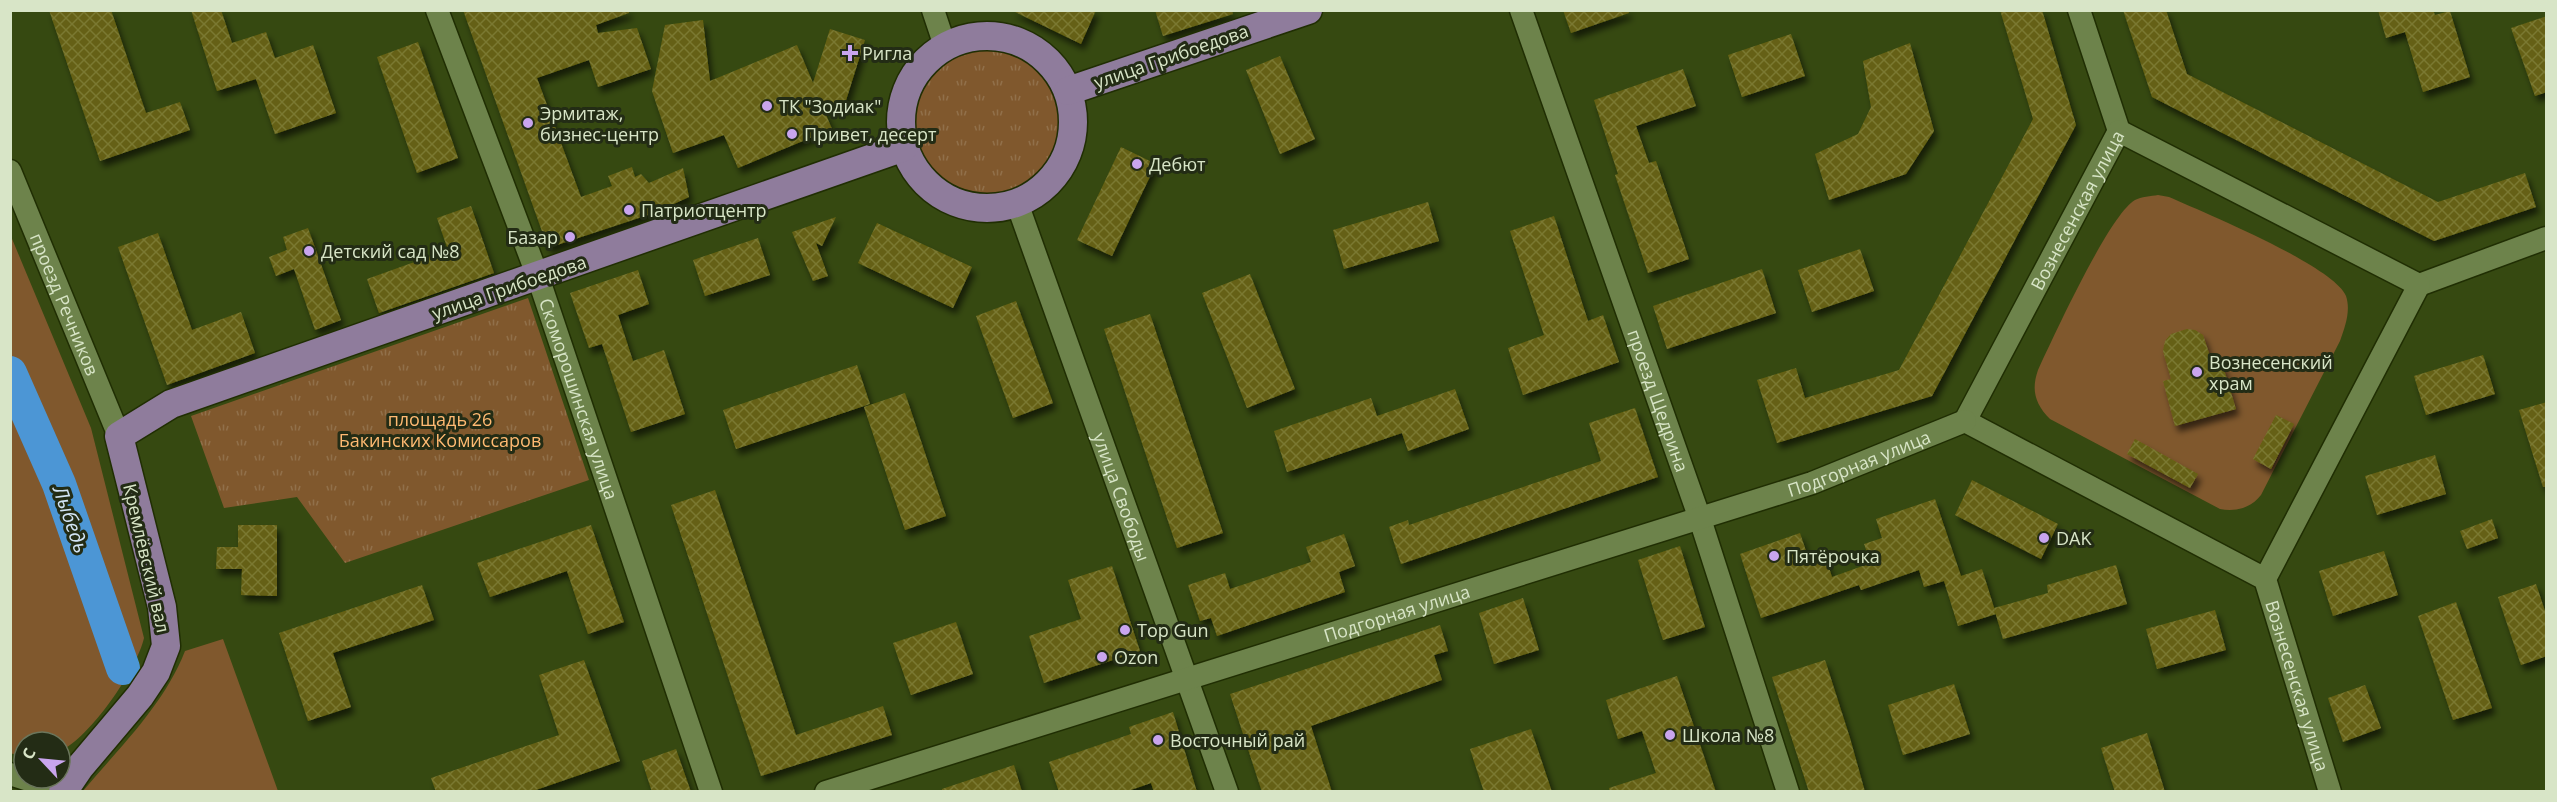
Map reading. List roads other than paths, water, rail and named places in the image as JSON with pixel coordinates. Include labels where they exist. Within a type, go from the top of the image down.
[{"type":"main road","name":"улица Грибоедова","points":[[1068,91],[1308,10]]},
{"type":"main road","points":[[974,36],[1002,36],[1038,52],[1058,73],[1068,91],[1073,113],[1070,145],[1059,170],[1040,190],[1017,203],[983,208],[956,203],[932,189],[916,172],[904,147],[901,113],[906,91],[921,65],[945,46],[974,36]]},
{"type":"main road","name":"улица Грибоедова","points":[[119,436],[171,404],[904,147]]},
{"type":"main road","name":"Кремлёвский вал","points":[[63,791],[140,696],[156,672],[166,646],[162,607],[119,436]]},
{"type":"street","name":"Скоморошинская улица","points":[[437,10],[538,277],[711,792]]},
{"type":"street","points":[[933,10],[945,46]]},
{"type":"street","name":"проезд Щедрина","points":[[1521,10],[1700,519],[1788,792]]},
{"type":"street","points":[[2079,10],[2119,131]]},
{"type":"street","name":"Вознесенская улица","points":[[2265,579],[1965,421],[2119,131],[2419,285],[2265,579],[2330,792]]},
{"type":"street","name":"проезд Речников","points":[[10,171],[119,436]]},
{"type":"street","name":"улица Свободы","points":[[1017,203],[1227,792]]},
{"type":"street","points":[[2419,285],[2547,238]]},
{"type":"street","name":"Подгорная улица","points":[[826,792],[1812,483],[1965,421]]},
{"type":"street","points":[[10,774],[63,791]]},
{"type":"waterway","name":"Лыбедь","points":[[10,373],[59,484],[123,668]]},
{"type":"place","name":"Ригла","points":[[850,53]]},
{"type":"place","name":"ТК \"Зодиак\"","points":[[767,106]]},
{"type":"place","name":"Эрмитаж, бизнес-центр","points":[[528,123]]},
{"type":"place","name":"Привет, десерт","points":[[792,134]]},
{"type":"place","name":"Дебют","points":[[1137,164]]},
{"type":"place","name":"Патриотцентр","points":[[629,210]]},
{"type":"place","name":"Базар","points":[[570,237]]},
{"type":"place","name":"Детский сад №8","points":[[309,251]]},
{"type":"place","name":"Вознесенский храм","points":[[2197,372]]},
{"type":"place","name":"DAK","points":[[2044,538]]},
{"type":"place","name":"Пятёрочка","points":[[1774,556]]},
{"type":"place","name":"Top Gun","points":[[1125,630]]},
{"type":"place","name":"Ozon","points":[[1102,657]]},
{"type":"place","name":"Школа №8","points":[[1670,735]]},
{"type":"place","name":"Восточный рай","points":[[1158,740]]},
{"type":"park label","name":"площадь 26 Бакинских Комиссаров","points":[[440,429]]}]
